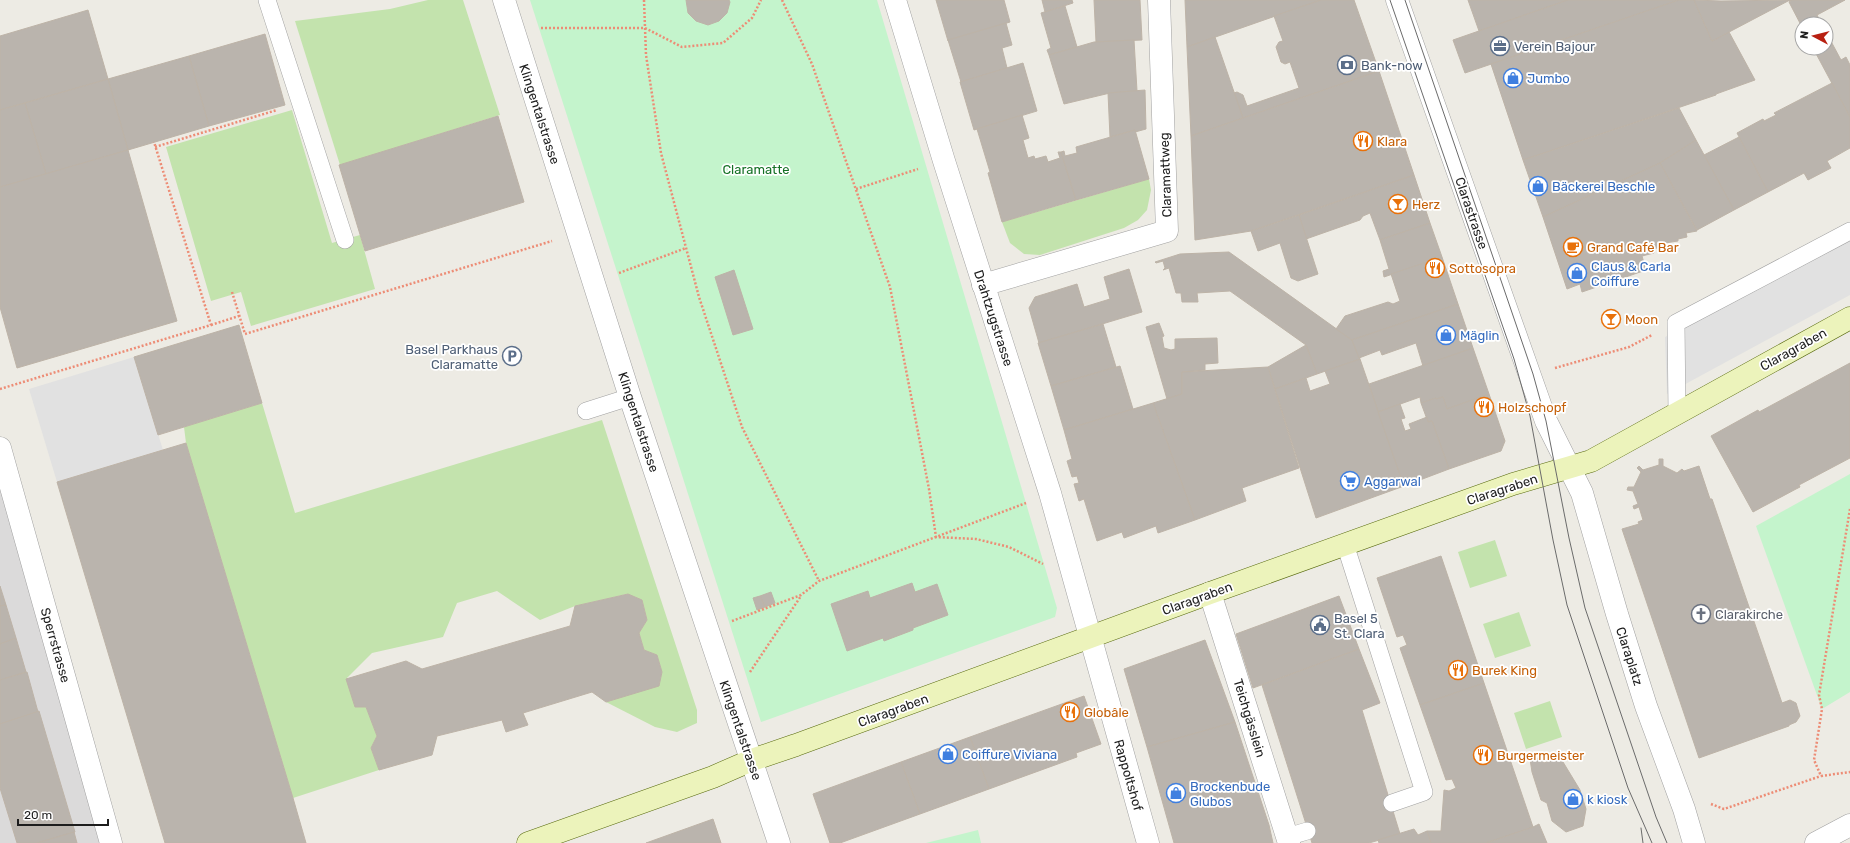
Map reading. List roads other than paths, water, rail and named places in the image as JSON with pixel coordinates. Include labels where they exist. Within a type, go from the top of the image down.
[{"type":"street","name":"Klingentalstrasse","points":[[504,0],[630,397],[779,843]]},
{"type":"street","name":"Drahtzugstrasse","points":[[895,0],[944,161],[1050,493],[1090,638]]},
{"type":"street","name":"Claramattweg","points":[[983,285],[1167,231],[1159,0]]},
{"type":"street","name":"Clarastrasse","points":[[1397,0],[1546,421],[1570,468]]},
{"type":"street","name":"Claragraben","points":[[528,843],[1345,544],[1513,484],[1591,461],[1850,318]]},
{"type":"street","name":"Sperrstrasse","points":[[0,448],[5,485],[111,843]]},
{"type":"street","name":"Claraplatz","points":[[1570,468],[1582,493],[1646,706],[1684,809],[1694,843]]},
{"type":"street","name":"Teichgässlein","points":[[1210,593],[1295,837]]},
{"type":"street","name":"Rappoltshof","points":[[1090,638],[1148,843]]},
{"type":"street","points":[[1816,843],[1850,825]]},
{"type":"lane","points":[[267,0],[345,240]]},
{"type":"lane","points":[[1676,414],[1676,322],[1850,230]]},
{"type":"lane","points":[[586,411],[630,397]]},
{"type":"lane","points":[[1345,544],[1424,792],[1392,803]]},
{"type":"tram line","points":[[1390,0],[1514,359],[1530,416],[1553,540],[1567,605],[1628,788],[1652,843]]},
{"type":"tram line","points":[[1405,0],[1533,374],[1546,421],[1569,538],[1585,608],[1656,817],[1667,843]]},
{"type":"tram line","points":[[1641,828],[1643,843]]},
{"type":"place","name":"Verein Bajour","points":[[1500,46]]},
{"type":"place","name":"Bank-now","points":[[1347,65]]},
{"type":"place","name":"Jumbo","points":[[1513,78]]},
{"type":"place","name":"Klara","points":[[1363,141]]},
{"type":"place","name":"Bäckerei Beschle","points":[[1538,186]]},
{"type":"place","name":"Herz","points":[[1398,204]]},
{"type":"place","name":"Grand Café Bar","points":[[1573,247]]},
{"type":"place","name":"Sottosopra","points":[[1435,268]]},
{"type":"place","name":"Claus & Carla Coiffure","points":[[1577,273]]},
{"type":"place","name":"Moon","points":[[1611,319]]},
{"type":"place","name":"Mäglin","points":[[1446,335]]},
{"type":"place","name":"Basel Parkhaus Claramatte","points":[[512,356]]},
{"type":"place","name":"Holzschopf","points":[[1484,407]]},
{"type":"place","name":"Aggarwal","points":[[1350,481]]},
{"type":"place","name":"Clarakirche","points":[[1701,614]]},
{"type":"place","name":"Basel 5 St. Clara","points":[[1320,625]]},
{"type":"place","name":"Burek King","points":[[1458,670]]},
{"type":"place","name":"Globâle","points":[[1070,712]]},
{"type":"place","name":"Coiffure Viviana","points":[[948,754]]},
{"type":"place","name":"Burgermeister","points":[[1483,755]]},
{"type":"place","name":"Brockenbude Glubos","points":[[1176,793]]},
{"type":"place","name":"k kiosk","points":[[1573,799]]},
{"type":"park label","name":"Claramatte","points":[[756,169]]}]
